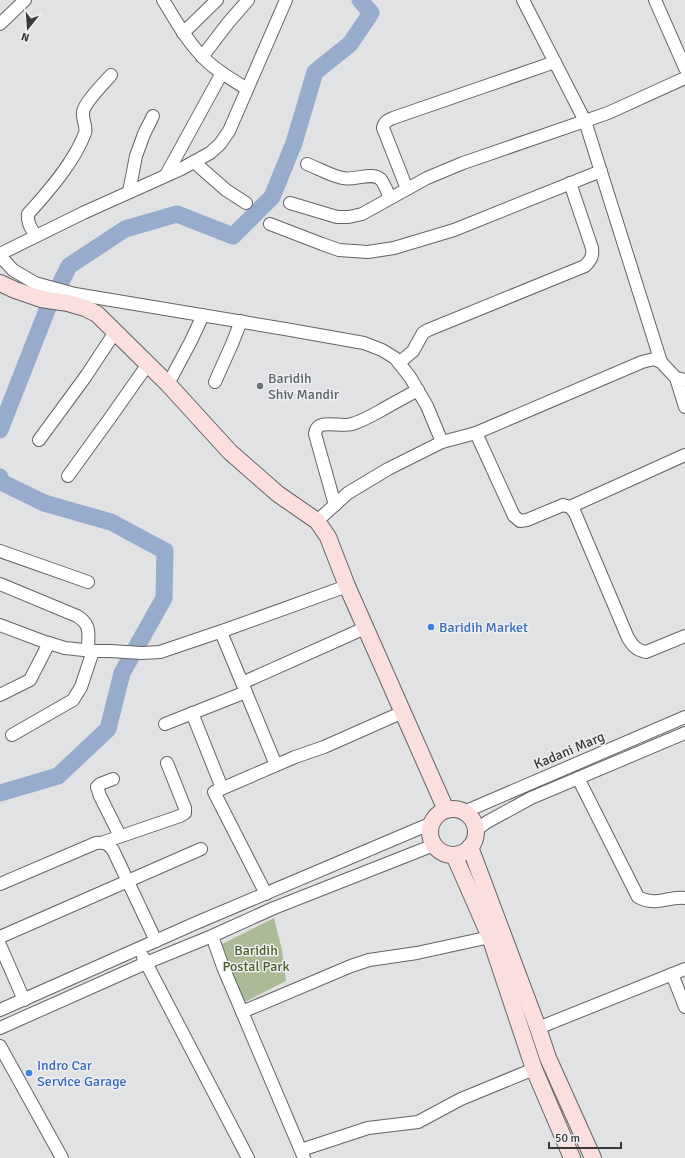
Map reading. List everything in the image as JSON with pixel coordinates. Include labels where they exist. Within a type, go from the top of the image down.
[{"type":"street","points":[[0,24],[26,0]]},
{"type":"street","points":[[183,33],[217,0]]},
{"type":"street","points":[[202,57],[228,22],[248,0]]},
{"type":"street","points":[[286,0],[229,131],[220,144],[210,153],[194,162],[83,213],[0,255],[13,270],[35,283],[72,298],[85,308],[97,314],[168,384],[230,452],[278,494],[317,521],[328,537],[365,628],[446,810]]},
{"type":"street","points":[[523,0],[585,120],[661,362]]},
{"type":"street","points":[[655,0],[685,68]]},
{"type":"street","points":[[168,2],[183,33],[202,57],[222,73],[247,89]]},
{"type":"street","points":[[407,189],[383,128],[387,121],[555,62]]},
{"type":"street","points":[[166,175],[222,73]]},
{"type":"street","points":[[36,236],[29,226],[27,220],[28,214],[60,177],[69,162],[85,132],[86,127],[83,112],[85,106],[111,75]]},
{"type":"street","points":[[290,203],[337,217],[349,217],[362,214],[427,178],[608,113],[685,78]]},
{"type":"street","points":[[129,192],[136,156],[144,134],[154,116]]},
{"type":"street","points":[[194,162],[226,190],[246,203]]},
{"type":"street","points":[[307,164],[343,178],[350,179],[375,176],[380,178],[390,198]]},
{"type":"street","points":[[270,224],[339,250],[368,252],[394,248],[454,230],[601,171]]},
{"type":"street","points":[[399,364],[413,351],[423,333],[428,330],[585,266],[590,260],[592,248],[570,183]]},
{"type":"street","points":[[0,283],[41,299],[72,298],[203,315],[364,343],[382,350],[395,358],[410,377],[427,406],[442,442]]},
{"type":"street","points":[[168,384],[203,315]]},
{"type":"street","points":[[215,382],[241,321]]},
{"type":"street","points":[[39,440],[86,376],[115,332]]},
{"type":"street","points":[[317,521],[348,493],[388,469],[442,442],[476,433],[642,362],[654,359],[661,362],[680,379],[685,407]]},
{"type":"street","points":[[68,476],[148,364]]},
{"type":"street","points":[[335,505],[315,434],[318,426],[323,424],[344,426],[363,420],[418,390]]},
{"type":"street","points":[[476,433],[514,516],[520,521],[527,520],[563,505],[570,507],[575,513],[628,638],[633,645],[639,650],[646,652],[685,636]]},
{"type":"street","points":[[570,507],[685,455]]},
{"type":"street","points":[[0,551],[88,582]]},
{"type":"street","points":[[0,584],[77,616],[83,620],[88,627],[91,651],[82,687],[73,700],[12,735]]},
{"type":"street","points":[[0,625],[65,648],[91,651],[142,653],[160,652],[221,632],[347,586]]},
{"type":"street","points":[[165,724],[365,628]]},
{"type":"street","points":[[221,632],[276,765]]},
{"type":"street","points":[[0,695],[30,680],[49,643]]},
{"type":"street","points":[[192,712],[222,788]]},
{"type":"street","points":[[266,894],[214,792],[403,712]]},
{"type":"street","name":"Kadani Marg","points":[[464,812],[685,717]]},
{"type":"street","points":[[476,830],[487,822],[531,798],[685,733]]},
{"type":"street","points":[[0,884],[96,843],[104,842],[180,816],[184,813],[185,808],[167,763]]},
{"type":"street","points":[[578,778],[638,897],[651,902],[674,898],[685,898]]},
{"type":"street","points":[[113,779],[100,784],[97,787],[98,792],[120,836]]},
{"type":"street","points":[[457,809],[470,816],[474,822],[476,837],[473,844],[461,854],[446,854],[434,845],[431,838],[430,830],[432,823],[436,817],[446,810],[457,809]]},
{"type":"street","points":[[0,1010],[139,948],[432,823]]},
{"type":"street","points":[[104,842],[113,850],[156,941]]},
{"type":"street","points":[[0,1028],[274,908],[434,845]]},
{"type":"street","points":[[470,847],[548,1058],[592,1158]]},
{"type":"street","points":[[0,937],[201,849]]},
{"type":"street","points":[[454,855],[490,937],[534,1069],[572,1158]]},
{"type":"street","points":[[212,936],[223,967],[302,1154],[368,1128],[418,1122],[460,1099],[534,1069]]},
{"type":"street","points":[[242,1012],[351,966],[369,960],[417,953],[490,937]]},
{"type":"street","points":[[0,946],[24,1000]]},
{"type":"street","points":[[139,948],[248,1158]]},
{"type":"street","points":[[538,1028],[685,969]]},
{"type":"street","points":[[672,974],[685,1006]]},
{"type":"street","points":[[0,1046],[62,1158]]},
{"type":"green space","name":"Baridih Postal Park","points":[[274,918],[282,950],[286,981],[243,1003],[222,944]]},
{"type":"waterway","points":[[0,430],[47,310],[69,266],[125,229],[177,214],[233,236],[272,197],[294,143],[315,72],[350,44],[371,13],[360,0]]},
{"type":"waterway","points":[[0,477],[1,482],[44,503],[111,522],[165,551],[164,598],[122,673],[108,729],[58,776],[0,793]]},
{"type":"place","name":"Baridih Shiv Mandir","points":[[260,386]]},
{"type":"place","name":"Baridih Market","points":[[431,627]]},
{"type":"place","name":"Indro Car Service Garage","points":[[29,1073]]}]
